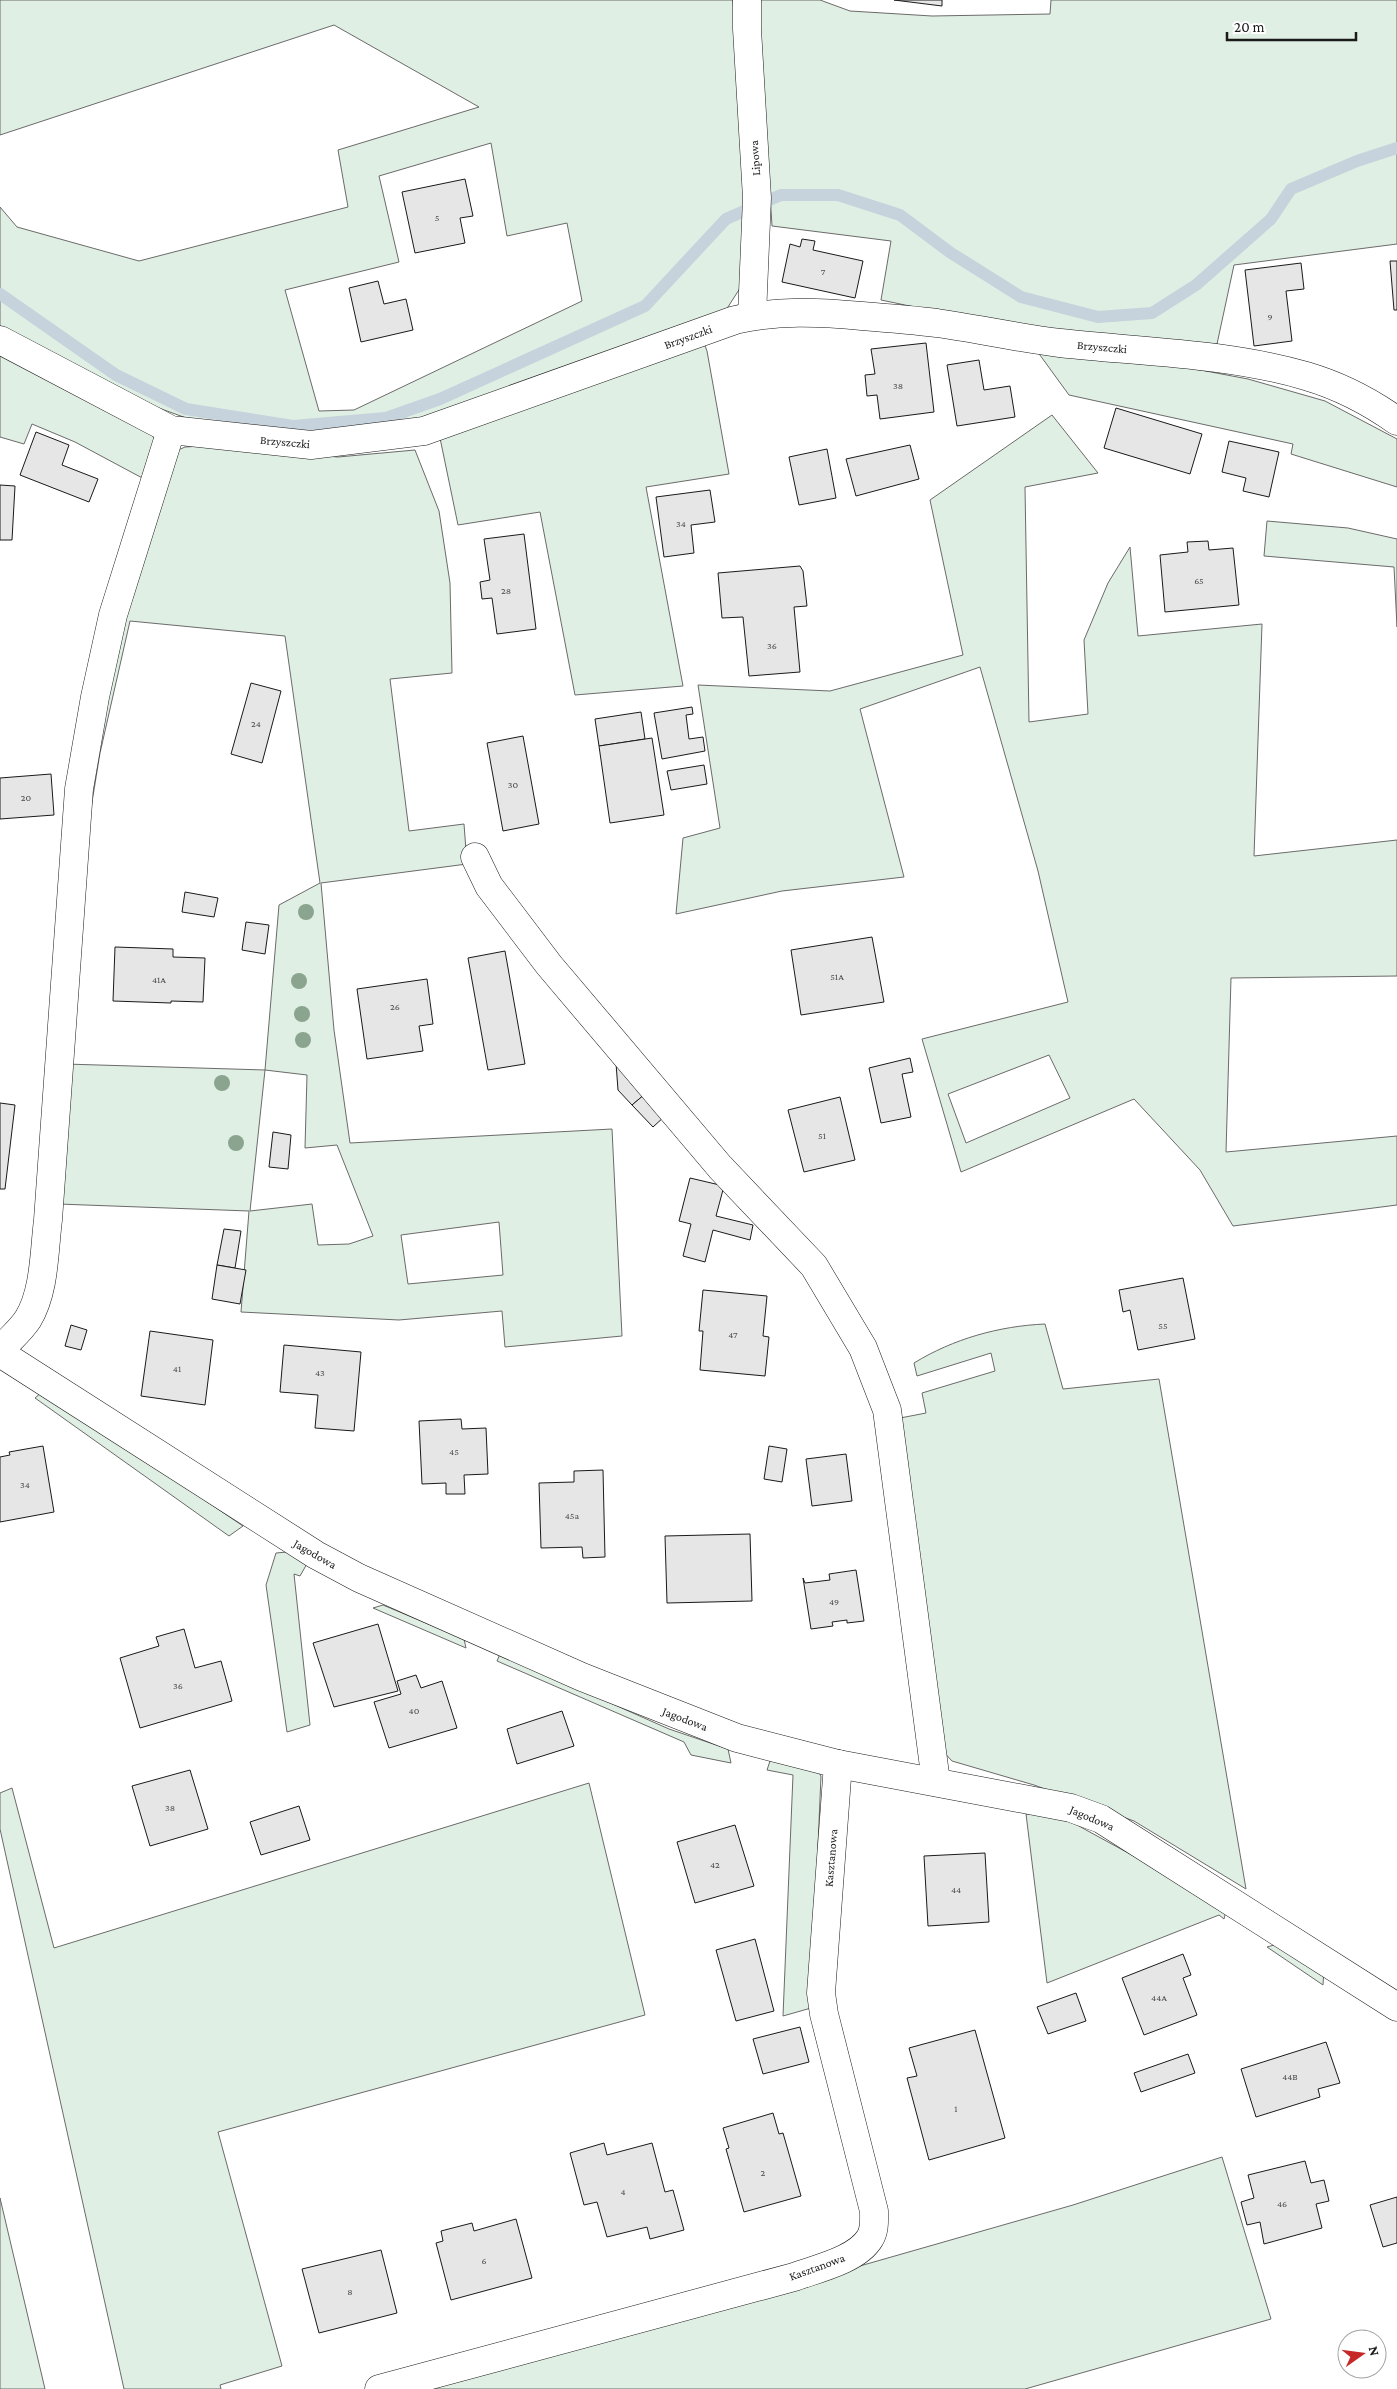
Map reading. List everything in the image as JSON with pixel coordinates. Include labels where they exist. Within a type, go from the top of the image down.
[{"type":"street","name":"Lipowa","points":[[747,0],[757,198],[752,316]]},
{"type":"street","name":"Brzyszczki","points":[[0,340],[171,430],[311,445],[424,431],[735,320],[752,316],[790,312],[936,323],[1059,343],[1220,358],[1305,376],[1340,388],[1374,405],[1397,421]]},
{"type":"street","points":[[0,1351],[28,1319],[35,1304],[41,1277],[48,1220],[79,789],[95,697],[113,615],[171,430]]},
{"type":"street","points":[[475,857],[489,886],[550,965],[720,1167],[814,1266],[863,1348],[888,1410],[936,1782]]},
{"type":"street","name":"Jagodowa","points":[[0,1351],[316,1556],[359,1578],[651,1706],[737,1738],[838,1764],[1071,1808],[1101,1820],[1397,2007]]},
{"type":"street","name":"Kasztanowa","points":[[379,2389],[794,2277],[847,2257],[870,2238],[874,2223],[874,2211],[824,2014],[821,1993],[838,1764]]},
{"type":"green space","points":[[0,0],[733,0],[744,164],[744,282],[726,310],[406,425],[304,436],[189,419],[145,403],[0,329],[0,207],[17,227],[139,261],[348,207],[338,150],[479,107],[334,25],[0,135]],"holes":[[[491,143],[507,236],[567,223],[582,301],[354,410],[319,411],[285,290],[399,262],[379,176]]]},
{"type":"green space","points":[[758,0],[820,0],[850,11],[932,16],[1050,14],[1051,0],[1397,0],[1397,244],[1234,265],[1217,344],[1123,339],[953,315],[881,300],[891,241],[772,226]]},
{"type":"green space","points":[[704,343],[729,474],[646,487],[683,686],[575,695],[540,512],[458,525],[440,438]]},
{"type":"green space","points":[[0,351],[151,431],[156,443],[146,480],[75,442],[32,424],[24,444],[0,437]]},
{"type":"green space","points":[[1037,351],[1174,365],[1248,379],[1325,401],[1397,439],[1397,487],[1291,454],[1293,444],[1069,395]]},
{"type":"green space","points":[[1052,415],[1098,473],[1025,487],[1029,722],[1088,714],[1084,640],[1108,583],[1130,547],[1138,636],[1262,624],[1254,856],[1397,840],[1397,976],[1231,978],[1226,1152],[1397,1136],[1397,1205],[1233,1226],[1200,1170],[1134,1099],[961,1172],[922,1039],[1068,1002],[1038,871],[980,667],[860,709],[904,877],[782,891],[676,914],[683,838],[720,828],[698,685],[830,691],[963,655],[930,500]],"holes":[[[1049,1055],[1070,1098],[966,1143],[948,1094]]]},
{"type":"green space","points":[[202,446],[338,457],[415,450],[439,511],[450,583],[452,673],[390,679],[409,831],[464,824],[467,864],[321,883],[334,1030],[350,1143],[612,1129],[622,1336],[505,1347],[502,1311],[399,1320],[241,1312],[249,1211],[58,1204],[65,1064],[265,1070],[279,905],[320,883],[285,636],[130,621],[100,753],[81,870],[107,674],[174,452],[185,447]],"holes":[[[265,1070],[307,1075],[305,1148],[337,1145],[373,1236],[349,1244],[318,1245],[312,1204],[250,1211]],[[499,1222],[503,1275],[408,1284],[401,1235]]]},
{"type":"green space","points":[[1267,521],[1348,528],[1397,539],[1397,627],[1394,567],[1264,556]]},
{"type":"green space","points":[[1045,1324],[1063,1389],[1159,1379],[1246,1889],[1134,1821],[1034,1785],[952,1761],[941,1749],[895,1419],[926,1413],[922,1393],[995,1371],[991,1353],[917,1376],[914,1363],[944,1347],[977,1335],[1028,1325]]},
{"type":"green space","points":[[43,1391],[243,1526],[229,1536],[35,1398]]},
{"type":"green space","points":[[287,1552],[308,1562],[300,1576],[294,1574],[310,1725],[287,1732],[266,1585],[276,1553]]},
{"type":"green space","points":[[383,1605],[464,1639],[466,1648],[373,1608]]},
{"type":"green space","points":[[500,1654],[669,1729],[728,1749],[731,1763],[691,1755],[684,1742],[497,1661]]},
{"type":"green space","points":[[770,1761],[815,1767],[821,1776],[811,2008],[783,2016],[793,1775],[767,1770]]},
{"type":"green space","points":[[589,1783],[645,2015],[218,2132],[282,2366],[220,2385],[221,2389],[124,2389],[0,1829],[0,1793],[12,1788],[54,1948]]},
{"type":"green space","points":[[1048,1813],[1077,1825],[1227,1907],[1224,1919],[1219,1915],[1047,1983],[1026,1814]]},
{"type":"green space","points":[[1281,1943],[1324,1969],[1323,1985],[1267,1947]]},
{"type":"green space","points":[[1222,2157],[1271,2319],[1025,2389],[430,2389],[1073,2205]]},
{"type":"green space","points":[[0,2198],[45,2389],[0,2389]]},
{"type":"building","points":[[894,0],[942,0],[942,6]]},
{"type":"building","points":[[465,179],[473,216],[460,218],[465,243],[415,253],[402,192]]},
{"type":"building","points":[[802,239],[815,241],[813,250],[863,261],[855,298],[782,282],[790,244],[800,247]]},
{"type":"building","points":[[1390,261],[1397,261],[1397,310],[1394,310]]},
{"type":"building","points":[[1301,263],[1304,289],[1286,291],[1292,341],[1254,346],[1245,270]]},
{"type":"building","points":[[378,281],[384,304],[406,299],[413,330],[361,342],[349,288]]},
{"type":"building","points":[[926,343],[934,412],[880,419],[877,395],[867,396],[865,375],[875,374],[871,349]]},
{"type":"building","points":[[979,360],[984,390],[1010,386],[1015,417],[957,426],[947,365]]},
{"type":"building","points":[[1116,408],[1202,434],[1190,474],[1104,448]]},
{"type":"building","points":[[36,432],[69,445],[62,465],[98,479],[89,502],[20,475]]},
{"type":"building","points":[[1229,441],[1279,452],[1269,497],[1243,491],[1246,478],[1222,472]]},
{"type":"building","points":[[910,445],[919,479],[856,496],[846,459]]},
{"type":"building","points":[[827,449],[836,498],[799,505],[789,457]]},
{"type":"building","points":[[0,485],[15,486],[12,540],[0,540]]},
{"type":"building","points":[[710,490],[715,522],[691,525],[694,553],[664,557],[656,497]]},
{"type":"building","points":[[524,534],[536,629],[497,634],[492,598],[482,599],[480,582],[490,580],[484,539]]},
{"type":"building","points":[[1208,541],[1209,550],[1233,548],[1239,605],[1165,612],[1160,555],[1188,552],[1187,542]]},
{"type":"building","points":[[800,566],[803,571],[807,606],[794,607],[800,672],[749,676],[743,617],[722,618],[718,573]]},
{"type":"building","points":[[251,683],[281,691],[262,763],[231,754]]},
{"type":"building","points":[[692,707],[693,714],[686,715],[689,739],[703,737],[705,751],[662,759],[654,713]]},
{"type":"building","points":[[641,712],[645,739],[599,746],[595,719]]},
{"type":"building","points":[[523,736],[539,824],[503,831],[487,743]]},
{"type":"building","points":[[652,738],[664,815],[610,823],[599,746]]},
{"type":"building","points":[[704,765],[707,784],[671,790],[667,771]]},
{"type":"building","points":[[51,774],[54,815],[0,819],[0,778]]},
{"type":"building","points":[[185,892],[218,898],[214,917],[182,912]]},
{"type":"building","points":[[246,922],[269,925],[265,954],[242,950]]},
{"type":"building","points":[[872,937],[884,1002],[801,1015],[791,950]]},
{"type":"building","points":[[115,947],[173,949],[173,957],[205,958],[203,1002],[113,1001]]},
{"type":"building","points":[[505,951],[525,1064],[488,1070],[468,958]]},
{"type":"building","points":[[427,979],[433,1024],[419,1026],[423,1051],[367,1059],[357,989]]},
{"type":"building","points":[[910,1058],[913,1072],[902,1074],[911,1117],[881,1123],[869,1068]]},
{"type":"building","points":[[616,1063],[645,1094],[632,1105],[618,1090]]},
{"type":"building","points":[[645,1094],[665,1116],[653,1127],[632,1105]]},
{"type":"building","points":[[840,1097],[855,1160],[804,1172],[788,1110]]},
{"type":"building","points":[[0,1103],[15,1105],[5,1189],[0,1189]]},
{"type":"building","points":[[273,1132],[291,1135],[288,1169],[269,1167]]},
{"type":"building","points":[[690,1178],[724,1186],[716,1216],[753,1225],[750,1240],[713,1230],[705,1262],[683,1256],[691,1224],[679,1221]]},
{"type":"building","points":[[224,1229],[241,1231],[235,1268],[217,1265]]},
{"type":"building","points":[[217,1265],[246,1270],[240,1304],[212,1299]]},
{"type":"building","points":[[1183,1278],[1195,1339],[1138,1350],[1130,1310],[1123,1312],[1119,1290]]},
{"type":"building","points":[[703,1290],[767,1296],[763,1336],[769,1337],[765,1376],[700,1370],[703,1331],[699,1331]]},
{"type":"building","points":[[71,1325],[87,1330],[81,1350],[65,1346]]},
{"type":"building","points":[[150,1331],[213,1340],[205,1405],[141,1396]]},
{"type":"building","points":[[284,1345],[361,1352],[354,1431],[315,1428],[318,1395],[280,1392]]},
{"type":"building","points":[[461,1419],[462,1429],[486,1428],[488,1474],[464,1475],[465,1494],[446,1494],[446,1483],[422,1484],[419,1421]]},
{"type":"building","points":[[43,1446],[54,1512],[0,1522],[0,1457],[10,1455],[9,1452]]},
{"type":"building","points":[[769,1446],[787,1449],[782,1482],[764,1479]]},
{"type":"building","points":[[846,1454],[852,1501],[812,1506],[806,1459]]},
{"type":"building","points":[[603,1470],[605,1557],[583,1558],[582,1547],[541,1548],[539,1483],[574,1482],[574,1471]]},
{"type":"building","points":[[750,1534],[752,1601],[667,1603],[665,1536]]},
{"type":"building","points":[[856,1570],[864,1621],[847,1623],[847,1620],[832,1622],[833,1626],[811,1629],[803,1578],[805,1583],[830,1580],[829,1574]]},
{"type":"building","points":[[378,1624],[398,1691],[334,1707],[313,1643]]},
{"type":"building","points":[[184,1629],[195,1668],[221,1661],[232,1701],[140,1728],[120,1658],[159,1646],[156,1637]]},
{"type":"building","points":[[416,1675],[421,1688],[442,1681],[457,1728],[389,1748],[374,1702],[401,1694],[397,1681]]},
{"type":"building","points":[[562,1711],[574,1746],[517,1764],[507,1729]]},
{"type":"building","points":[[190,1770],[208,1829],[150,1846],[132,1786]]},
{"type":"building","points":[[299,1806],[310,1840],[261,1855],[250,1822]]},
{"type":"building","points":[[735,1825],[754,1886],[695,1903],[677,1842]]},
{"type":"building","points":[[985,1853],[989,1922],[928,1926],[924,1856]]},
{"type":"building","points":[[755,1939],[774,2011],[736,2021],[716,1950]]},
{"type":"building","points":[[1183,1954],[1191,1975],[1183,1978],[1197,2015],[1144,2035],[1122,1978]]},
{"type":"building","points":[[1076,1993],[1086,2021],[1048,2034],[1037,2007]]},
{"type":"building","points":[[800,2027],[809,2062],[763,2074],[753,2039]]},
{"type":"building","points":[[975,2030],[1005,2138],[929,2160],[907,2078],[917,2076],[909,2048]]},
{"type":"building","points":[[1326,2042],[1340,2083],[1318,2089],[1320,2097],[1256,2117],[1241,2069]]},
{"type":"building","points":[[1188,2054],[1195,2073],[1141,2092],[1134,2073]]},
{"type":"building","points":[[773,2113],[779,2134],[783,2133],[801,2196],[744,2212],[726,2149],[729,2148],[723,2128]]},
{"type":"building","points":[[604,2143],[607,2155],[652,2143],[665,2192],[673,2190],[684,2230],[650,2239],[647,2227],[607,2237],[597,2202],[584,2205],[570,2153]]},
{"type":"building","points":[[1305,2161],[1311,2183],[1324,2180],[1329,2201],[1316,2204],[1322,2228],[1264,2244],[1260,2222],[1247,2225],[1241,2202],[1254,2198],[1248,2175]]},
{"type":"building","points":[[1397,2197],[1397,2243],[1383,2247],[1370,2205]]},
{"type":"building","points":[[516,2219],[532,2278],[451,2300],[436,2243],[443,2241],[441,2231],[472,2223],[474,2231]]},
{"type":"building","points":[[381,2250],[397,2313],[319,2333],[302,2269]]},
{"type":"waterway","points":[[0,294],[116,375],[186,409],[293,426],[386,418],[440,399],[645,306],[726,219],[781,195],[838,195],[900,215],[951,253],[1021,297],[1098,317],[1152,313],[1196,285],[1271,219],[1291,189],[1357,161],[1397,148]]}]
